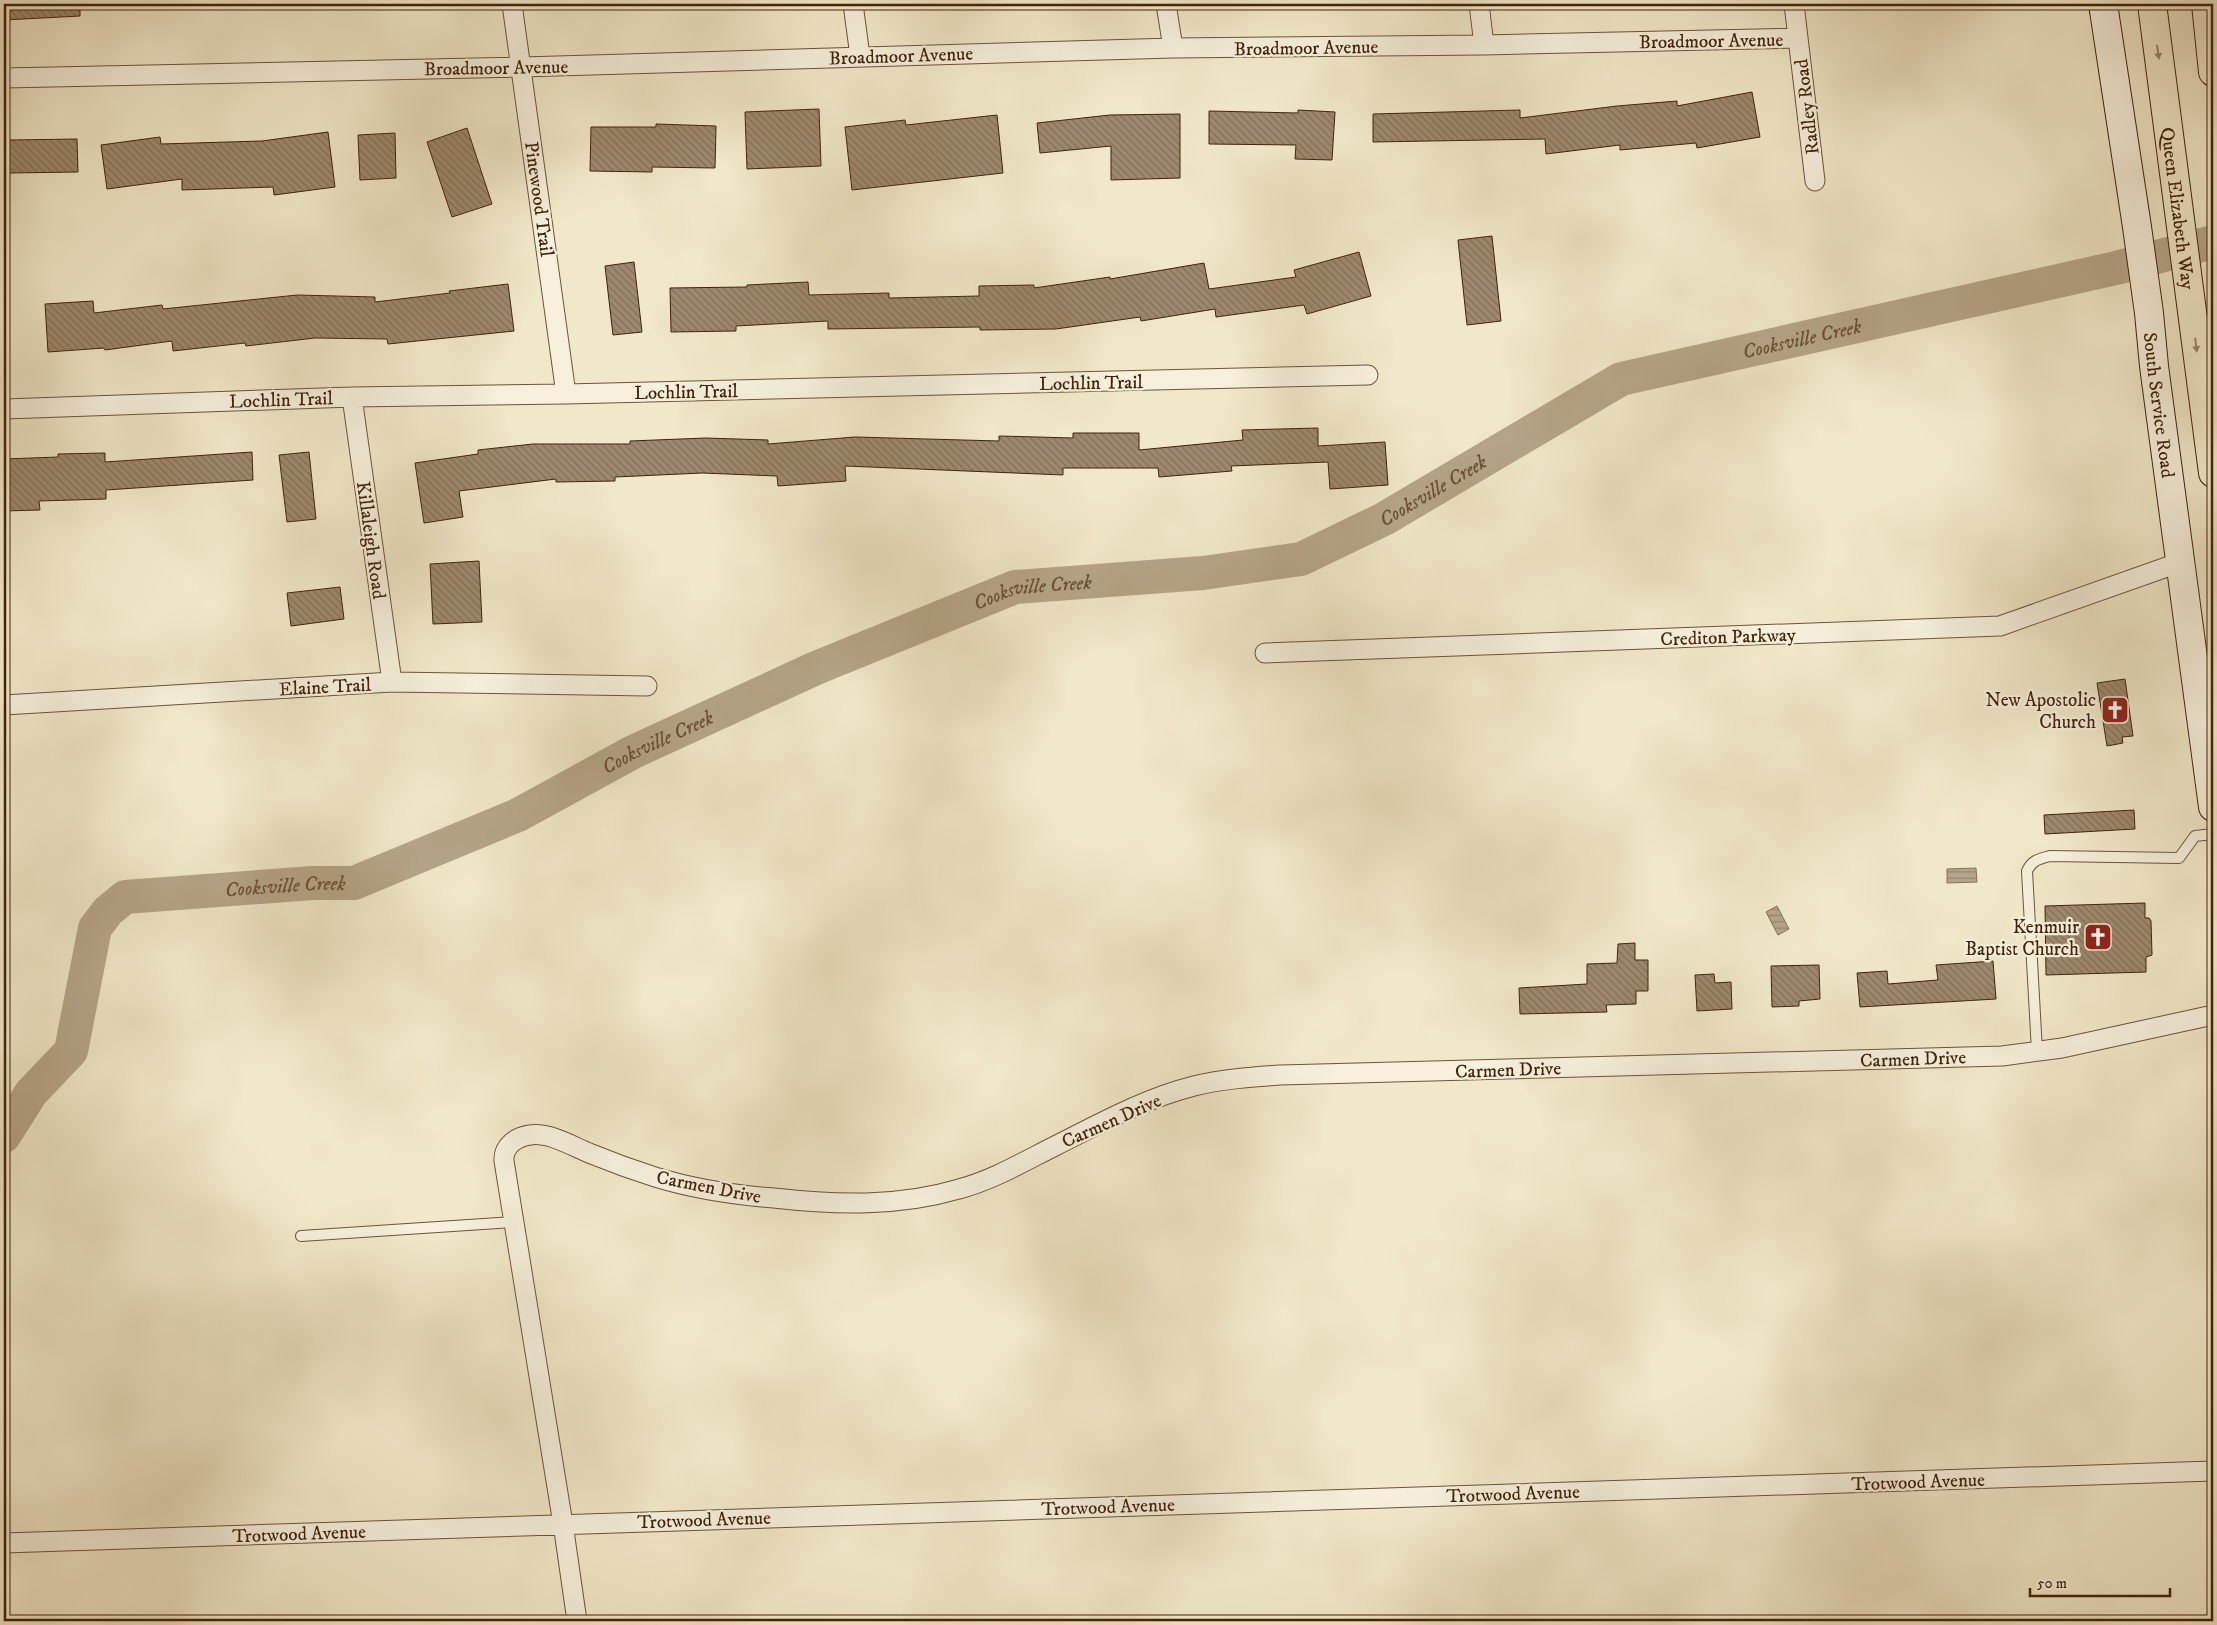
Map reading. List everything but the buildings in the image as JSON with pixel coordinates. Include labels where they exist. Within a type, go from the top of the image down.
[{"type":"highway","name":"Queen Elizabeth Way","points":[[2152,4],[2213,473]]},
{"type":"highway","points":[[2206,4],[2213,72]]},
{"type":"street","name":"Pinewood Trail","points":[[512,4],[566,394]]},
{"type":"street","points":[[853,4],[860,56]]},
{"type":"street","points":[[1166,4],[1173,48]]},
{"type":"street","points":[[1479,4],[1484,45]]},
{"type":"street","name":"Radley Road","points":[[1794,4],[1815,180]]},
{"type":"street","name":"South Service Road","points":[[2102,4],[2149,313],[2154,366],[2213,808]]},
{"type":"street","name":"Broadmoor Avenue","points":[[4,78],[522,67],[1173,48],[1484,45],[1798,38]]},
{"type":"street","name":"Lochlin Trail","points":[[4,409],[352,397],[566,394],[1368,375]]},
{"type":"street","name":"Killaleigh Road","points":[[352,397],[392,682]]},
{"type":"street","name":"Crediton Parkway","points":[[1264,653],[2000,626],[2181,562]]},
{"type":"street","name":"Elaine Trail","points":[[4,705],[392,682],[647,686]]},
{"type":"street","name":"Carmen Drive","points":[[576,1621],[563,1524],[513,1222],[504,1154],[512,1143],[530,1135],[552,1138],[657,1178],[711,1191],[804,1201],[875,1204],[961,1189],[990,1178],[1100,1124],[1161,1097],[1194,1086],[1250,1077],[2002,1056],[2062,1048],[2213,1015]]},
{"type":"street","name":"Trotwood Avenue","points":[[4,1543],[2213,1471]]},
{"type":"lane","points":[[2037,1051],[2028,871],[2030,864],[2038,859],[2050,856],[2179,858],[2195,836],[2213,834]]},
{"type":"lane","points":[[301,1236],[513,1222]]},
{"type":"shaded area","points":[[1976,868],[1977,882],[1947,883],[1947,869]]},
{"type":"shaded area","points":[[1777,906],[1789,929],[1778,935],[1766,912]]},
{"type":"waterway","name":"Cooksville Creek","points":[[4,1136],[31,1093],[71,1051],[95,928],[108,911],[125,897],[313,883],[354,883],[518,815],[633,752],[816,668],[1015,587],[1203,573],[1301,559],[1384,519],[1621,379],[2116,268],[2213,242]]},
{"type":"place","name":"New Apostolic Church","points":[[2115,710]]},
{"type":"place","name":"Kenmuir Baptist Church","points":[[2098,937]]}]
